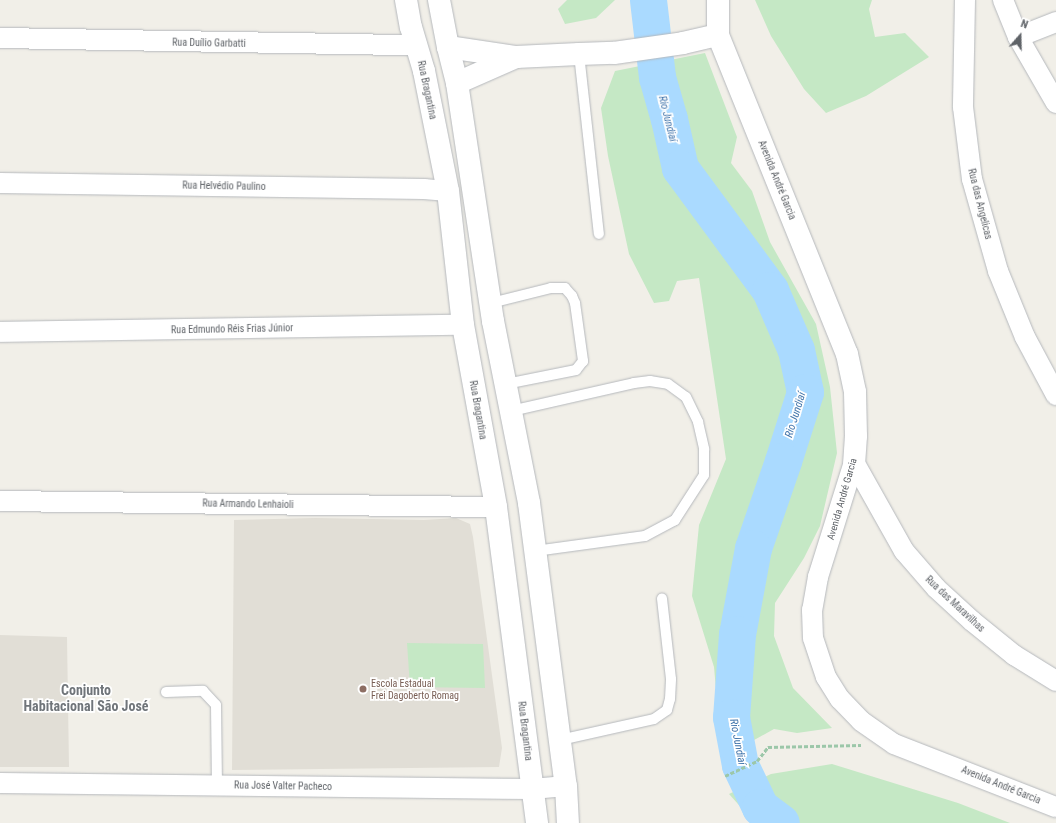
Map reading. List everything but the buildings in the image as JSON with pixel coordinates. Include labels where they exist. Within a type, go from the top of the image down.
[{"type":"main road","name":"Rua Bragantina","points":[[406,0],[448,191],[463,325],[496,507],[537,823]]},
{"type":"main road","points":[[439,0],[452,65],[491,303],[529,503],[566,786],[568,823]]},
{"type":"main road","name":"Avenida André Garcia","points":[[718,0],[718,35],[847,354],[855,392],[854,462]]},
{"type":"main road","points":[[452,65],[516,57],[614,53],[683,43],[718,35]]},
{"type":"main road","points":[[452,65],[516,57]]},
{"type":"street","name":"Rua das Angelicas","points":[[965,0],[963,107],[972,178],[998,271],[1025,337],[1056,395]]},
{"type":"street","points":[[1004,0],[1018,37],[1056,103]]},
{"type":"street","points":[[1018,37],[1056,22]]},
{"type":"street","name":"Rua Duílio Garbatti","points":[[0,38],[417,45]]},
{"type":"street","name":"Rua Helvédio Paulino","points":[[0,183],[424,189],[448,191]]},
{"type":"street","name":"Rua Edmundo Réis Frias Júnior","points":[[0,332],[463,325]]},
{"type":"street","name":"Rua das Maravilhas","points":[[854,462],[904,551],[936,588],[972,621],[1014,655],[1056,681]]},
{"type":"street","name":"Avenida André Garcia","points":[[854,462],[818,577],[812,610],[813,638],[826,677],[840,699],[861,721],[894,744],[1056,807]]},
{"type":"street","name":"Rua Armando Lenhaioli","points":[[0,501],[496,507]]},
{"type":"street","name":"Rua José Valter Pacheco","points":[[0,783],[532,789],[566,786]]},
{"type":"lane","points":[[579,54],[599,234]]},
{"type":"lane","points":[[491,303],[551,288],[565,288],[572,296],[575,303],[583,361],[576,370],[506,384]]},
{"type":"lane","points":[[511,411],[650,380],[668,384],[686,397],[698,422],[704,449],[704,475],[675,520],[645,536],[535,551]]},
{"type":"lane","points":[[560,740],[654,719],[666,710],[670,699],[671,679],[662,599]]},
{"type":"lane","points":[[166,692],[203,692],[216,705],[217,786]]},
{"type":"path","points":[[725,776],[757,761],[768,748],[894,744]]},
{"type":"shaded area","name":"Escola Estadual Frei Dagoberto Romag","points":[[315,518],[424,520],[456,518],[470,524],[502,748],[499,767],[232,770],[234,520]]},
{"type":"shaded area","points":[[0,635],[67,637],[69,767],[0,767]]},
{"type":"green space","points":[[567,0],[615,0],[596,18],[565,24],[558,9]]},
{"type":"green space","points":[[755,0],[872,0],[869,9],[875,37],[905,33],[929,57],[866,96],[826,113],[804,89],[771,36]]},
{"type":"green space","points":[[705,53],[737,137],[731,163],[752,191],[770,242],[816,324],[830,387],[837,453],[820,526],[804,558],[775,603],[774,636],[793,688],[832,728],[797,733],[774,729],[722,758],[714,667],[692,596],[699,525],[726,459],[699,278],[677,281],[669,301],[654,303],[629,254],[608,156],[601,108],[615,71]]},
{"type":"green space","points":[[407,643],[483,644],[485,688],[410,687]]},
{"type":"green space","points":[[832,764],[958,803],[1010,823],[755,823],[729,794],[771,774]]},
{"type":"waterway","name":"Rio Jundiaí","points":[[648,0],[657,77],[669,119],[680,168],[770,290],[796,350],[805,392],[753,548],[737,634],[731,717],[740,765],[760,807],[781,823]]},
{"type":"place","name":"Escola Estadual Frei Dagoberto Romag","points":[[363,689]]},
{"type":"district","name":"Conjunto Habitacional São José","points":[[86,698]]}]
